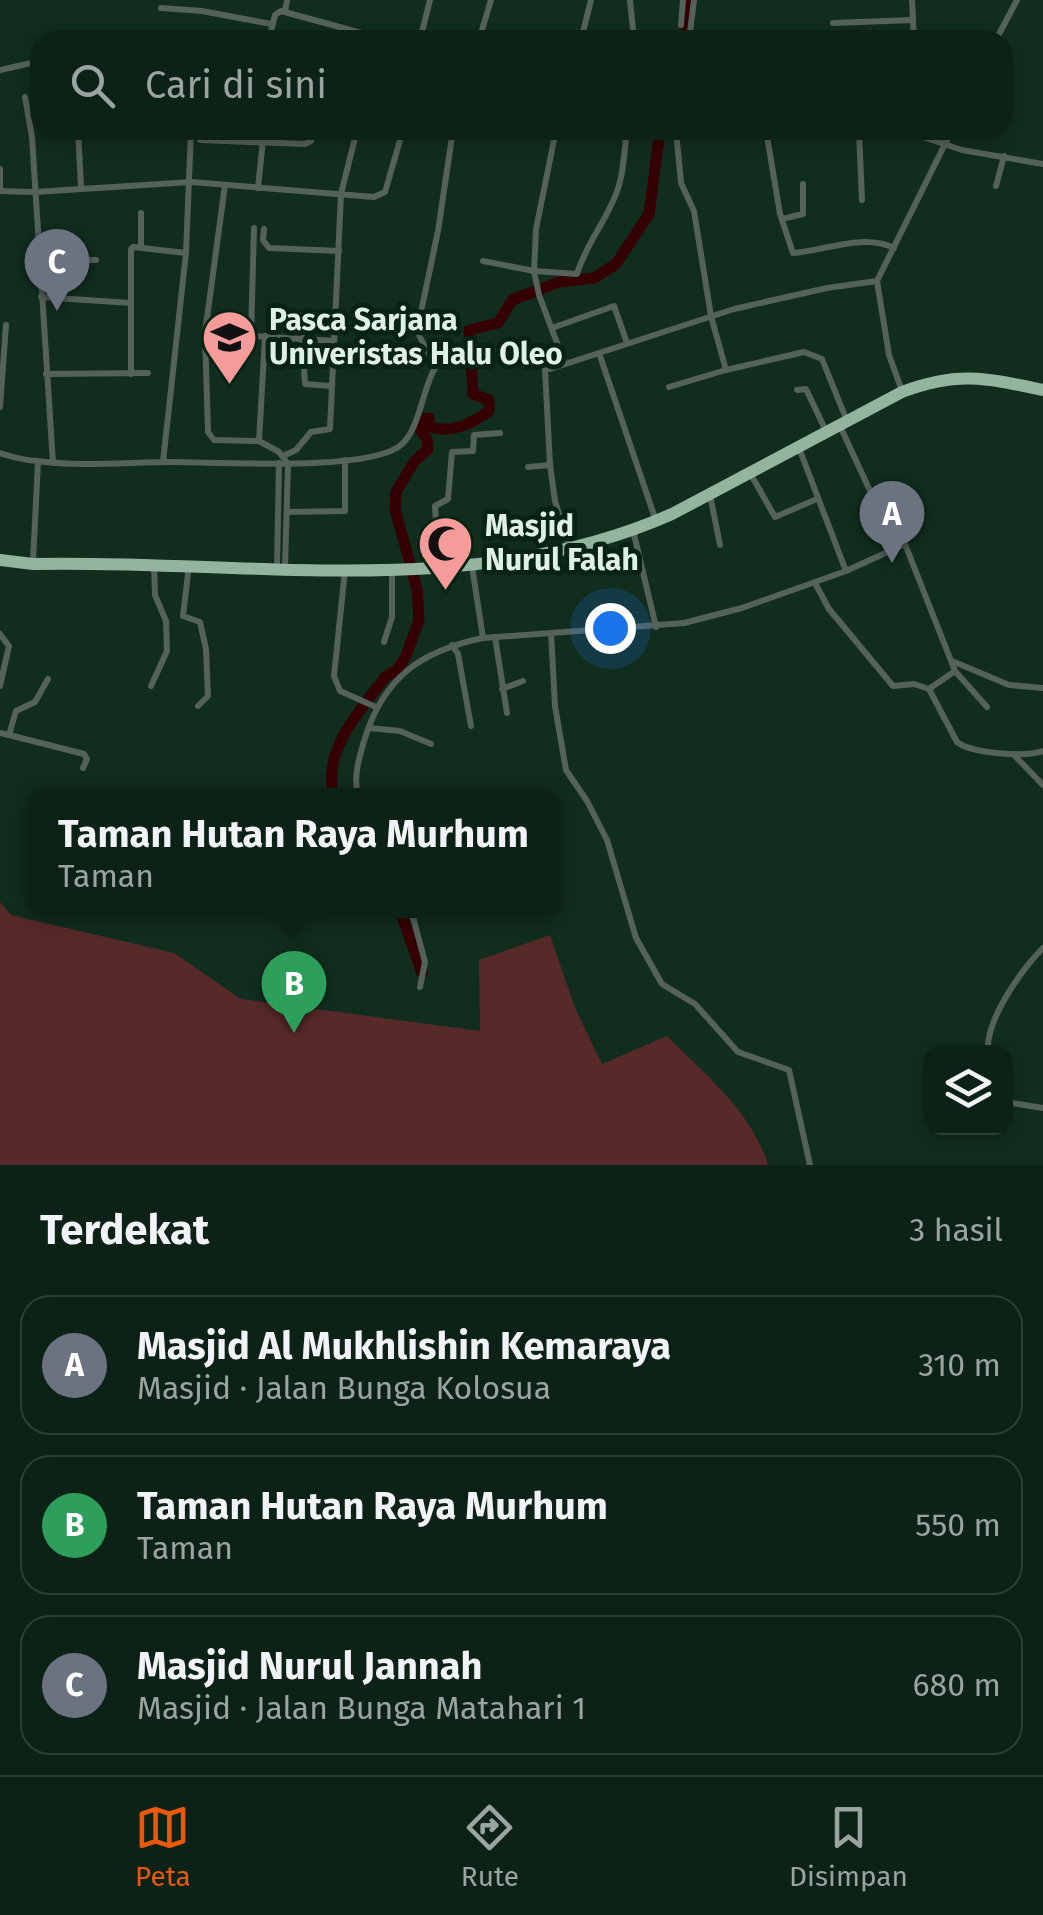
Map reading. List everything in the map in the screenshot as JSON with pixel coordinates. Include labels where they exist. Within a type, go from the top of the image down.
[{"type":"highway","points":[[0,560],[32,564],[345,569],[472,565],[570,548],[634,530],[710,496],[902,392],[959,376],[1043,390]]},
{"type":"street","points":[[286,11],[287,0]]},
{"type":"street","points":[[422,30],[430,0]]},
{"type":"street","points":[[482,30],[491,0]]},
{"type":"street","points":[[584,30],[591,0]]},
{"type":"street","points":[[630,0],[633,30]]},
{"type":"street","points":[[681,25],[683,0]]},
{"type":"street","points":[[690,30],[694,0]]},
{"type":"street","points":[[912,0],[914,30]]},
{"type":"street","points":[[1001,30],[1016,0]]},
{"type":"street","points":[[161,8],[271,24]]},
{"type":"street","points":[[270,30],[277,12],[286,11],[352,30]]},
{"type":"street","points":[[833,23],[913,20]]},
{"type":"street","points":[[0,70],[30,63]]},
{"type":"street","points":[[25,97],[30,126]]},
{"type":"street","points":[[32,140],[54,462]]},
{"type":"street","points":[[79,140],[81,187]]},
{"type":"street","points":[[163,462],[186,253],[191,140]]},
{"type":"street","points":[[200,140],[310,140]]},
{"type":"street","points":[[281,568],[283,461],[311,432],[330,429],[342,194],[355,140]]},
{"type":"street","points":[[0,169],[0,190],[35,192],[191,182],[374,197],[384,194],[401,140]]},
{"type":"street","points":[[435,368],[417,331],[452,140]]},
{"type":"street","points":[[554,140],[536,229],[534,271],[539,295],[566,364]]},
{"type":"street","points":[[483,261],[577,274],[589,242],[601,227],[616,194],[625,140]]},
{"type":"street","points":[[677,140],[682,182],[694,211],[710,316],[726,370]]},
{"type":"street","points":[[768,140],[782,219],[794,254],[882,242],[894,248]]},
{"type":"street","points":[[859,140],[862,200]]},
{"type":"street","points":[[932,140],[944,146],[1043,164]]},
{"type":"street","points":[[902,392],[885,336],[877,281],[947,140]]},
{"type":"street","points":[[258,188],[263,142]]},
{"type":"street","points":[[996,186],[1004,156]]},
{"type":"street","points":[[782,219],[803,214],[803,184]]},
{"type":"street","points":[[224,185],[204,332],[209,436],[214,440],[260,442],[283,461],[288,512],[281,568]]},
{"type":"street","points":[[141,213],[141,247]]},
{"type":"street","points":[[251,335],[254,228]]},
{"type":"street","points":[[264,229],[264,244],[269,248],[339,251]]},
{"type":"street","points":[[132,374],[131,250],[141,247],[186,253]]},
{"type":"street","points":[[38,260],[96,260]]},
{"type":"street","points":[[0,453],[38,462],[344,460],[401,444],[445,354],[501,351],[544,369],[770,300],[877,281]]},
{"type":"street","points":[[41,297],[130,303]]},
{"type":"street","points":[[552,328],[614,306],[627,343]]},
{"type":"street","points":[[0,407],[6,326]]},
{"type":"street","points":[[204,332],[334,341]]},
{"type":"street","points":[[260,442],[265,336]]},
{"type":"street","points":[[302,337],[304,384],[331,386]]},
{"type":"street","points":[[670,387],[804,352],[822,359],[878,508],[905,544],[955,672],[987,707]]},
{"type":"street","points":[[599,353],[656,521]]},
{"type":"street","points":[[544,369],[550,465],[570,548]]},
{"type":"street","points":[[46,374],[148,373]]},
{"type":"street","points":[[797,390],[806,389],[827,432]]},
{"type":"street","points":[[439,567],[435,506],[448,500],[452,452],[472,450],[474,435],[500,433]]},
{"type":"street","points":[[798,446],[846,571]]},
{"type":"street","points":[[288,512],[345,510],[344,460]]},
{"type":"street","points":[[32,564],[38,462]]},
{"type":"street","points":[[528,467],[550,465]]},
{"type":"street","points":[[750,473],[776,518],[817,499]]},
{"type":"street","points":[[710,496],[720,545]]},
{"type":"street","points":[[634,530],[656,627]]},
{"type":"street","points":[[370,703],[401,677],[452,645],[483,638],[656,627],[713,616],[816,583],[905,544]]},
{"type":"street","points":[[151,686],[167,652],[166,620],[154,595],[154,564]]},
{"type":"street","points":[[189,564],[184,616],[200,622],[208,678],[208,696],[198,706]]},
{"type":"street","points":[[472,565],[483,638]]},
{"type":"street","points":[[345,569],[334,676],[340,691],[370,703]]},
{"type":"street","points":[[384,642],[405,569]]},
{"type":"street","points":[[816,583],[828,609],[894,686],[914,684],[930,689],[957,742],[964,747],[1014,754],[1043,751]]},
{"type":"street","points":[[551,633],[555,706],[566,770],[607,840],[636,938],[662,984],[695,1004],[738,1052],[789,1070],[810,1165]]},
{"type":"street","points":[[0,634],[10,646],[0,686]]},
{"type":"street","points":[[495,637],[506,713]]},
{"type":"street","points":[[452,645],[458,654],[472,726]]},
{"type":"street","points":[[951,661],[1009,685],[1043,688]]},
{"type":"street","points":[[930,689],[955,672]]},
{"type":"street","points":[[9,734],[16,711],[35,702],[48,679]]},
{"type":"street","points":[[502,689],[523,682]]},
{"type":"street","points":[[358,788],[370,703]]},
{"type":"street","points":[[369,728],[400,731],[430,744]]},
{"type":"street","points":[[0,733],[84,754],[87,759],[82,768]]},
{"type":"street","points":[[1014,754],[1043,785]]},
{"type":"street","points":[[413,918],[425,962],[420,987]]},
{"type":"street","points":[[988,1045],[988,1036],[1007,997],[1043,948]]},
{"type":"street","points":[[1013,1103],[1043,1108]]},
{"type":"shaded area","points":[[0,902],[11,915],[174,953],[241,999],[480,1031],[479,960],[550,935],[575,1008],[602,1064],[667,1036],[739,1111],[768,1165],[0,1165]]},
{"type":"waterway","points":[[686,30],[689,0]]},
{"type":"waterway","points":[[333,788],[333,763],[346,731],[386,676],[397,670],[419,620],[417,589],[395,509],[396,492],[414,462],[428,449],[427,439],[419,428],[421,419],[429,418],[429,426],[453,428],[489,411],[489,400],[473,394],[469,330],[498,323],[512,300],[559,282],[594,278],[616,264],[649,214],[659,140]]},
{"type":"waterway","points":[[403,918],[422,973]]},
{"type":"place","name":"Masjid Nurul Jannah","points":[[57,311]]},
{"type":"place","name":"Pasca Sarjana Univeristas Halu Oleo","points":[[230,386]]},
{"type":"place","name":"Masjid Al Mukhlishin Kemaraya","points":[[892,563]]},
{"type":"place","name":"Masjid Nurul Falah","points":[[446,592]]},
{"type":"place","name":"Taman Hutan Raya Murhum","points":[[294,1033]]}]
